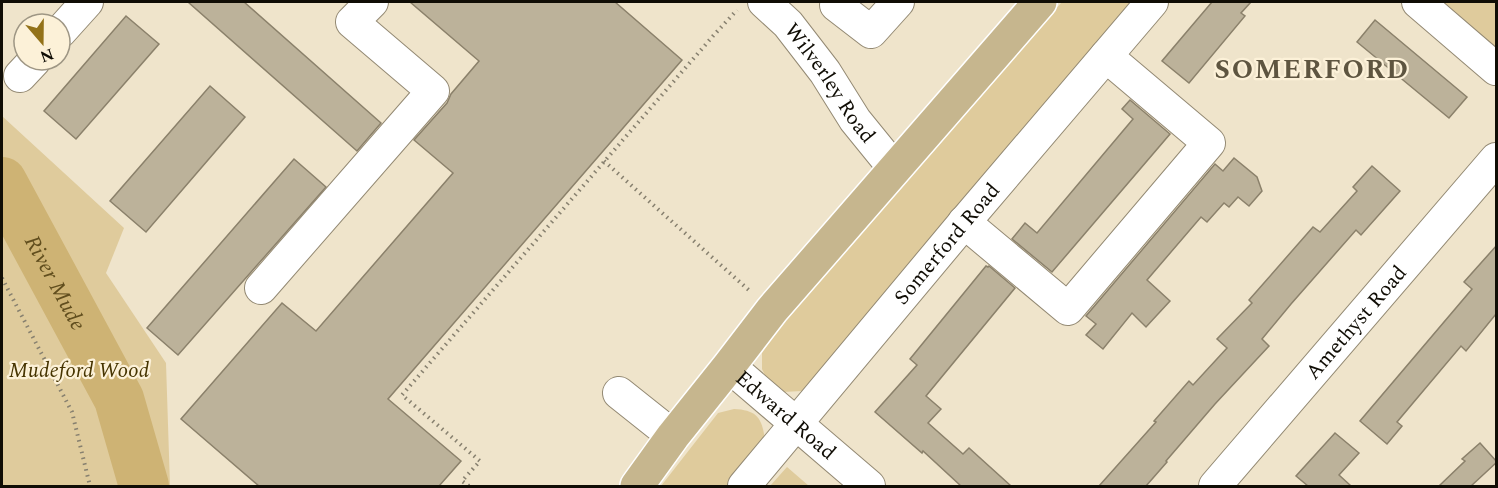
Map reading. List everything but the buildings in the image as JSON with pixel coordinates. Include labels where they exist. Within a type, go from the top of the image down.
[{"type":"main road","points":[[637,486],[673,436],[772,310],[1040,2]]},
{"type":"street","points":[[72,19],[87,2]]},
{"type":"street","points":[[261,288],[434,91],[352,22],[372,2]]},
{"type":"street","points":[[835,3],[871,32],[898,2]]},
{"type":"street","name":"Somerford Road","points":[[744,486],[964,222],[1152,2]]},
{"type":"street","points":[[1418,2],[1497,69]]},
{"type":"street","name":"Wilverley Road","points":[[750,6],[788,24],[825,72],[855,120],[894,168]]},
{"type":"street","points":[[964,222],[1068,309],[1209,143],[1106,56]]},
{"type":"street","name":"Amethyst Road","points":[[1215,486],[1497,159]]},
{"type":"street","name":"Edward Road","points":[[729,366],[869,486]]},
{"type":"street","points":[[619,393],[673,436]]},
{"type":"path","points":[[469,486],[462,481],[480,461],[402,395],[705,45],[750,6]]},
{"type":"path","points":[[604,161],[772,310]]},
{"type":"path","points":[[2,278],[72,412],[90,486]]},
{"type":"green space","points":[[1062,2],[1135,2],[810,387],[802,391],[783,392],[767,380],[762,369],[762,353],[782,324],[1000,69]]},
{"type":"green space","points":[[1430,2],[1496,2],[1496,58]]},
{"type":"green space","name":"Mudeford Wood","points":[[2,116],[124,228],[106,273],[166,363],[170,486],[2,486]]},
{"type":"green space","points":[[734,409],[748,411],[757,417],[765,440],[731,486],[661,486],[718,413]]},
{"type":"green space","points":[[787,467],[809,486],[770,486]]},
{"type":"waterway","name":"River Mude","points":[[2,182],[119,399],[144,486]]},
{"type":"district","name":"SOMERFORD","points":[[1312,69]]}]
